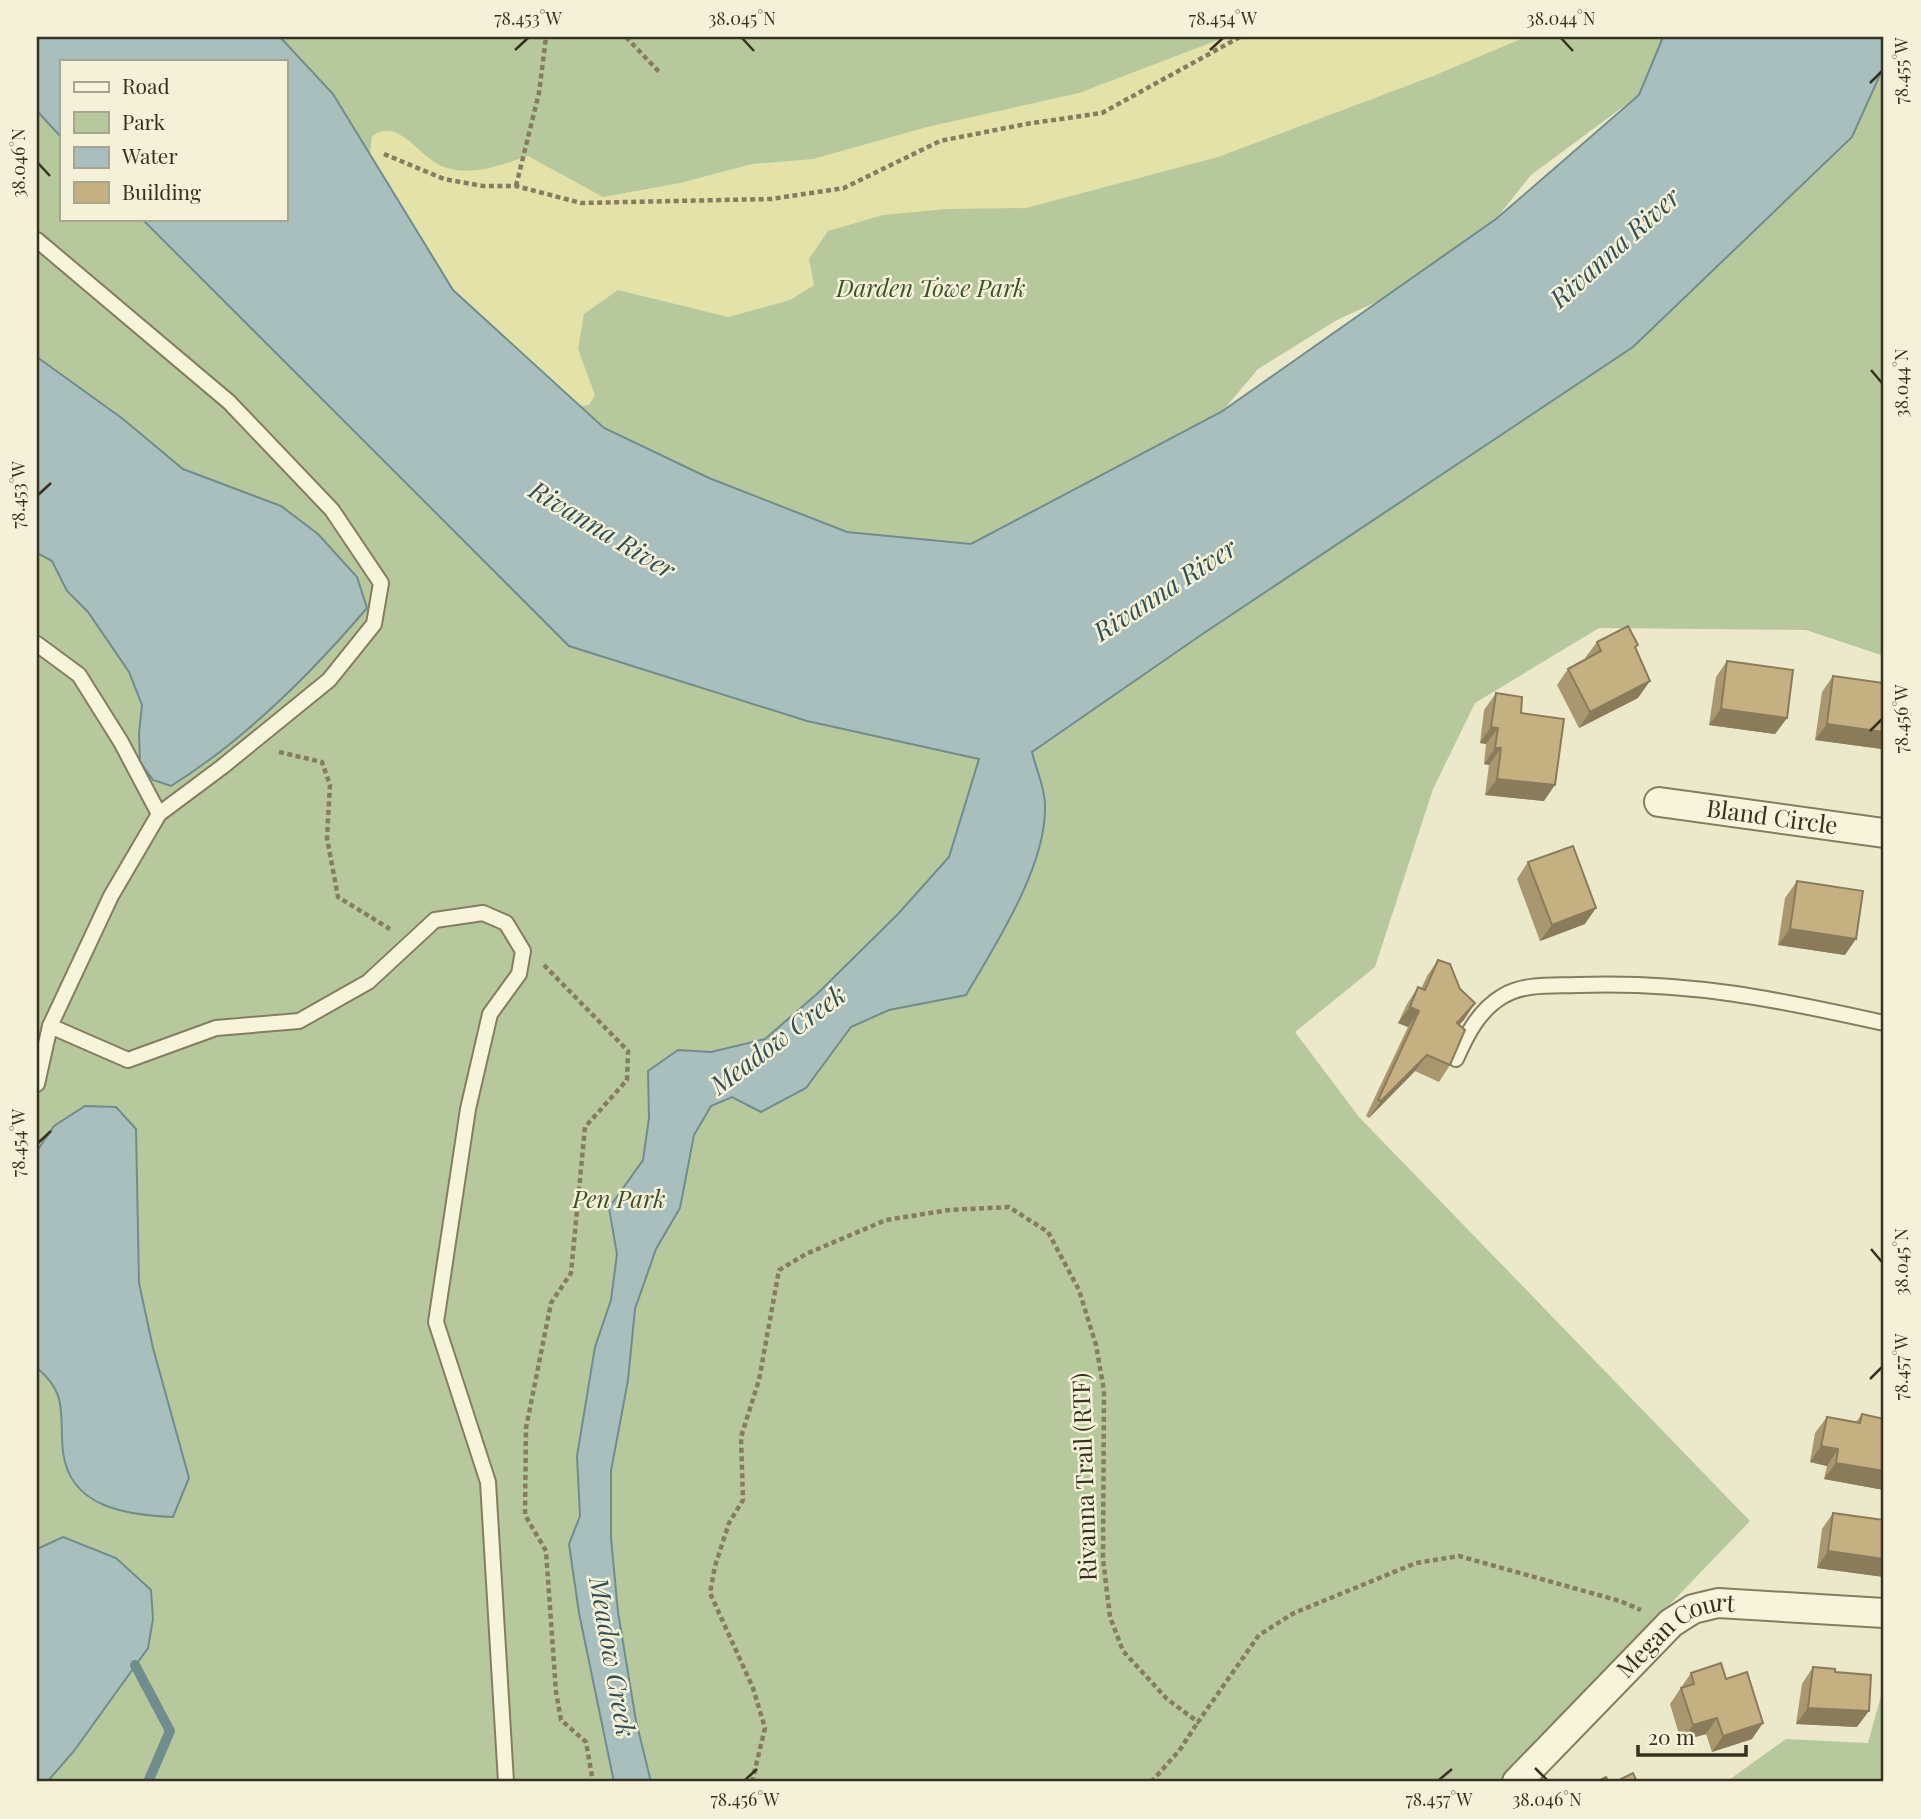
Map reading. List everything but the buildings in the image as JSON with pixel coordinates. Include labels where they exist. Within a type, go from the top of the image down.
[{"type":"street","name":"Bland Circle","points":[[1660,802],[1884,833]]},
{"type":"street","name":"Megan Court","points":[[1517,1782],[1671,1623],[1693,1609],[1718,1603],[1884,1613]]},
{"type":"lane","points":[[37,240],[229,402],[331,510],[381,583],[374,624],[329,680],[159,814],[111,897],[50,1026],[37,1084]]},
{"type":"lane","points":[[37,644],[79,675],[121,742],[159,814]]},
{"type":"lane","points":[[50,1026],[128,1060],[216,1028],[299,1021],[368,982],[435,920],[483,913],[506,923],[523,951],[519,974],[490,1014],[468,1109],[436,1322],[488,1482],[506,1782]]},
{"type":"lane","points":[[1456,1059],[1482,1012],[1504,995],[1531,987],[1668,984],[1755,995],[1884,1023]]},
{"type":"path","points":[[516,186],[539,93],[546,37]]},
{"type":"path","points":[[626,37],[660,73]]},
{"type":"path","points":[[384,154],[404,160],[444,179],[483,186],[516,186],[580,203],[771,198],[844,188],[940,141],[1026,124],[1102,113],[1240,37]]},
{"type":"path","points":[[236,755],[269,750],[322,762],[330,785],[327,838],[338,897],[378,924],[414,940]]},
{"type":"path","points":[[523,951],[551,969],[628,1051],[627,1080],[585,1128],[571,1273],[551,1303],[526,1428],[525,1515],[546,1551],[556,1692],[561,1720],[586,1742],[593,1782]]},
{"type":"path","name":"Rivanna Trail (RTF)","points":[[752,1782],[765,1728],[753,1688],[710,1593],[715,1566],[729,1523],[743,1500],[741,1437],[759,1380],[779,1270],[806,1254],[886,1220],[949,1210],[1009,1207],[1048,1232],[1079,1290],[1096,1345],[1104,1391],[1103,1559],[1110,1617],[1123,1651],[1167,1699],[1198,1722]]},
{"type":"path","points":[[1151,1782],[1179,1751],[1259,1635],[1294,1613],[1416,1563],[1459,1556],[1620,1601],[1671,1623]]},
{"type":"green space","name":"Pen Park","points":[[37,37],[60,60],[60,220],[230,220],[1042,745],[1201,635],[1884,37],[1884,656],[1806,630],[1599,628],[1475,703],[1433,789],[1375,967],[1295,1032],[1359,1117],[1750,1521],[1499,1782],[37,1782]]},
{"type":"green space","name":"Darden Towe Park","points":[[266,37],[1668,37],[1639,95],[1531,175],[1496,219],[1398,292],[1337,320],[1258,369],[1221,413],[986,548],[847,532],[801,518],[540,419],[287,66],[287,60],[282,60]]},
{"type":"green space","points":[[1884,1685],[1884,1782],[1726,1782],[1786,1739],[1868,1743]]},
{"type":"sand","points":[[1226,37],[1526,37],[1433,76],[1218,157],[1026,208],[946,209],[883,215],[828,231],[809,259],[814,285],[790,300],[728,317],[618,290],[584,314],[578,349],[595,395],[589,405],[579,406],[453,290],[370,155],[372,136],[382,131],[391,131],[444,167],[476,170],[528,156],[603,197],[680,183],[752,164],[813,159],[927,127],[1079,93]]},
{"type":"water","points":[[37,37],[280,37],[333,94],[453,290],[604,428],[709,478],[847,532],[971,544],[1221,412],[1496,219],[1639,95],[1663,37],[1884,37],[1884,66],[1852,137],[1633,347],[1201,635],[1032,752],[1045,799],[1038,853],[1018,903],[966,995],[889,1010],[851,1027],[806,1088],[761,1112],[732,1097],[711,1106],[694,1135],[680,1208],[656,1249],[635,1309],[628,1380],[611,1471],[611,1538],[618,1612],[636,1721],[651,1782],[614,1782],[579,1613],[569,1544],[580,1516],[577,1456],[595,1347],[611,1300],[617,1254],[609,1208],[643,1160],[649,1118],[648,1071],[678,1050],[711,1052],[765,1039],[818,993],[898,914],[949,857],[979,759],[807,721],[569,646],[143,220],[287,220],[287,60],[60,60],[60,136],[37,111]]},
{"type":"water","points":[[37,357],[123,419],[183,469],[281,506],[318,534],[357,577],[367,608],[276,705],[225,748],[171,786],[153,780],[140,762],[142,705],[129,672],[88,612],[67,591],[52,561],[37,553]]},
{"type":"water","points":[[85,1106],[116,1107],[136,1129],[139,1283],[153,1348],[189,1478],[173,1517],[137,1514],[103,1505],[77,1486],[68,1471],[63,1452],[58,1396],[54,1387],[37,1368],[37,1151],[54,1126]]},
{"type":"water","points":[[63,1537],[116,1558],[151,1590],[153,1619],[148,1648],[74,1751],[47,1782],[37,1782],[37,1549]]},
{"type":"waterway","points":[[135,1665],[170,1731],[148,1782]]},
{"type":"water label","name":"Rivanna River","points":[[1615,248]]},
{"type":"water label","name":"Rivanna River","points":[[602,530]]},
{"type":"water label","name":"Rivanna River","points":[[1165,590]]},
{"type":"water label","name":"Meadow Creek","points":[[778,1040]]},
{"type":"water label","name":"Meadow Creek","points":[[612,1657]]}]
